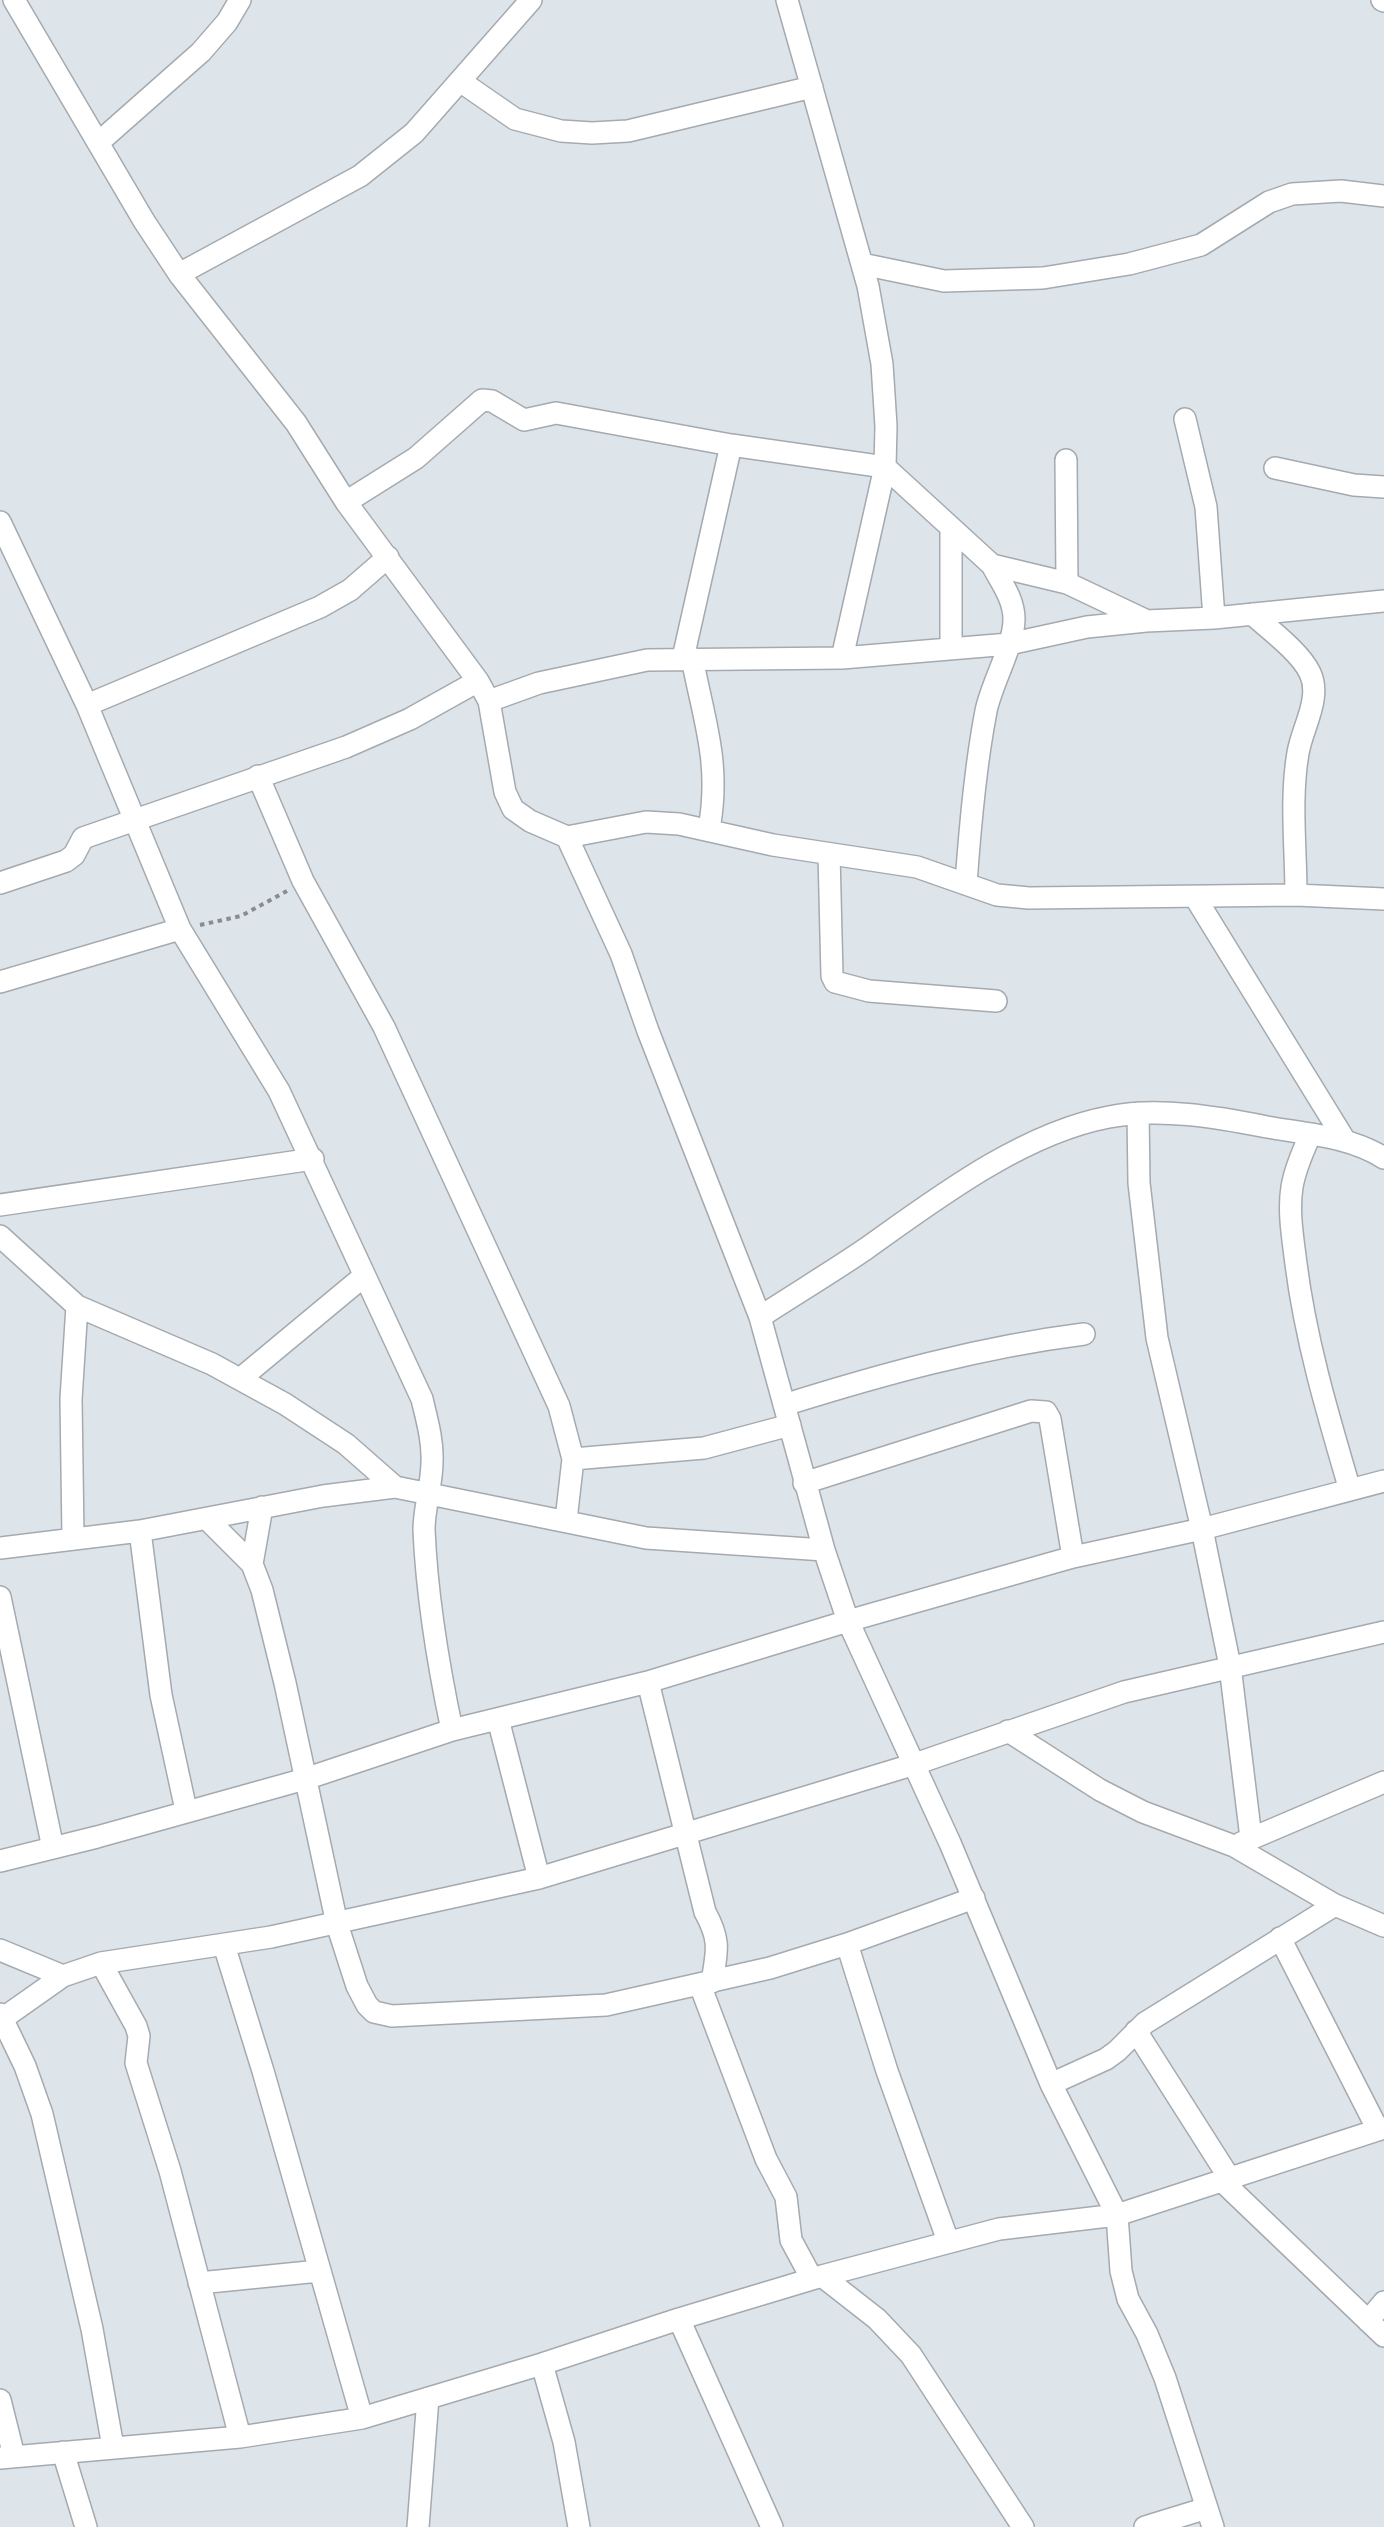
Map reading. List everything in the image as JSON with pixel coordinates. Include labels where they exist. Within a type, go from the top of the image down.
[{"type":"street","points":[[14,0],[98,143],[179,274],[296,423],[346,502],[478,681],[489,701],[504,792],[513,809],[530,820],[567,837],[646,822],[709,829],[773,845],[917,867],[997,895],[1029,898],[1380,894]]},
{"type":"street","points":[[98,143],[201,52],[222,28],[240,0]]},
{"type":"street","points":[[787,0],[862,264],[882,364],[886,426],[885,467],[842,658]]},
{"type":"street","points":[[179,274],[360,176],[414,133],[528,1]]},
{"type":"street","points":[[460,81],[515,118],[561,131],[592,133],[627,131],[812,87]]},
{"type":"street","points":[[862,264],[944,281],[1044,278],[1130,264],[1201,245],[1269,202],[1292,194],[1341,191],[1384,196]]},
{"type":"street","points":[[346,502],[416,458],[482,400],[492,401],[524,420],[556,413],[730,445],[885,467],[951,530],[992,565],[1013,608],[1014,622],[1009,644],[998,669],[987,710],[971,808],[966,884]]},
{"type":"street","points":[[1185,419],[1206,507],[1214,618]]},
{"type":"street","points":[[709,829],[715,779],[710,741],[688,658],[730,445]]},
{"type":"street","points":[[1066,460],[1067,583]]},
{"type":"street","points":[[1275,468],[1354,485],[1384,487]]},
{"type":"street","points":[[0,522],[6,553],[87,705],[180,929],[279,1091],[313,1159],[364,1276],[422,1399],[432,1444],[432,1464],[424,1526],[427,1580],[435,1649],[452,1730]]},
{"type":"street","points":[[951,530],[951,647]]},
{"type":"street","points":[[87,705],[321,608],[350,590],[388,557]]},
{"type":"street","points":[[992,565],[1067,583],[1146,621]]},
{"type":"street","points":[[489,701],[516,689],[583,672],[647,660],[842,658],[951,647],[1009,644],[1087,627],[1146,621],[1214,618],[1384,601]]},
{"type":"street","points":[[1252,614],[1302,662],[1310,672],[1313,685],[1311,710],[1296,766],[1296,895]]},
{"type":"street","points":[[987,646],[998,669]]},
{"type":"street","points":[[0,884],[66,861],[74,855],[84,838],[346,747],[410,719],[478,681]]},
{"type":"street","points":[[258,776],[303,881],[384,1026],[559,1406],[573,1459],[566,1521]]},
{"type":"street","points":[[567,837],[621,954],[648,1031],[760,1317],[804,1482],[848,1621],[915,1764],[1052,2084],[1117,2215],[1121,2271],[1128,2299],[1147,2334],[1165,2378],[1210,2518],[1145,2527]]},
{"type":"street","points":[[829,854],[832,976],[836,982],[869,991],[996,1001]]},
{"type":"street","points":[[1195,897],[1344,1139]]},
{"type":"street","points":[[0,982],[180,929]]},
{"type":"street","points":[[760,1317],[937,1197],[1043,1136],[1075,1125],[1138,1113],[1242,1122],[1344,1139],[1384,1158]]},
{"type":"street","points":[[1138,1113],[1139,1183],[1157,1338],[1202,1528],[1230,1666],[1243,1842]]},
{"type":"street","points":[[1310,1135],[1296,1168],[1292,1188],[1293,1240],[1302,1309],[1314,1370],[1350,1490]]},
{"type":"street","points":[[0,1205],[313,1159]]},
{"type":"street","points":[[0,1236],[77,1306],[127,1325],[240,1379],[285,1404],[346,1444],[395,1487]]},
{"type":"street","points":[[240,1379],[364,1276]]},
{"type":"street","points":[[73,1537],[71,1399],[77,1306]]},
{"type":"street","points":[[784,1404],[947,1358],[1022,1342],[1084,1334]]},
{"type":"street","points":[[804,1482],[1031,1411],[1046,1412],[1050,1419],[1073,1557]]},
{"type":"street","points":[[573,1459],[704,1448],[790,1425]]},
{"type":"street","points":[[0,1861],[305,1779],[452,1730],[648,1682],[848,1621],[1073,1557],[1202,1528],[1384,1480]]},
{"type":"street","points":[[0,1548],[73,1537],[140,1531],[208,1520],[262,1507],[395,1487],[646,1538],[824,1550]]},
{"type":"street","points":[[252,1564],[262,1507]]},
{"type":"street","points":[[208,1520],[252,1564],[269,1612],[337,1924],[357,1986],[367,2005],[374,2012],[384,2015],[606,2005],[706,1984],[847,1944],[974,1898]]},
{"type":"street","points":[[140,1531],[161,1695],[186,1810]]},
{"type":"street","points":[[0,1598],[53,1848]]},
{"type":"street","points":[[113,2447],[92,2329],[42,2114],[25,2066],[1,2016],[63,1976],[101,1963],[224,1945],[337,1924],[539,1878],[915,1764],[1124,1692],[1384,1632]]},
{"type":"street","points":[[648,1682],[684,1835],[705,1912],[716,1932],[716,1955],[706,1984],[765,2159],[786,2197],[791,2241],[817,2277],[877,2319],[911,2355],[1023,2527]]},
{"type":"street","points":[[498,1719],[539,1878]]},
{"type":"street","points":[[1008,1731],[1117,1799],[1143,1812],[1243,1842],[1335,1905],[1384,1926]]},
{"type":"street","points":[[1243,1842],[1384,1782]]},
{"type":"street","points":[[1052,2084],[1106,2059],[1136,2031],[1335,1905]]},
{"type":"street","points":[[0,2400],[7,2457],[240,2437],[362,2418],[817,2277],[999,2229],[1117,2215],[1381,2129],[1280,1938]]},
{"type":"street","points":[[847,1944],[887,2070],[948,2241]]},
{"type":"street","points":[[224,1945],[263,2071],[362,2418]]},
{"type":"street","points":[[0,1950],[63,1976]]},
{"type":"street","points":[[101,1963],[136,2026],[139,2036],[136,2063],[170,2171],[240,2437]]},
{"type":"street","points":[[1136,2031],[1227,2181],[1384,2336]]},
{"type":"street","points":[[199,2283],[319,2271]]},
{"type":"street","points":[[1368,2321],[1384,2302]]},
{"type":"street","points":[[679,2319],[772,2527]]},
{"type":"street","points":[[542,2364],[564,2442],[579,2527]]},
{"type":"street","points":[[418,2527],[428,2398]]},
{"type":"street","points":[[63,2452],[86,2527]]},
{"type":"path","points":[[180,929],[241,916],[303,881]]}]
